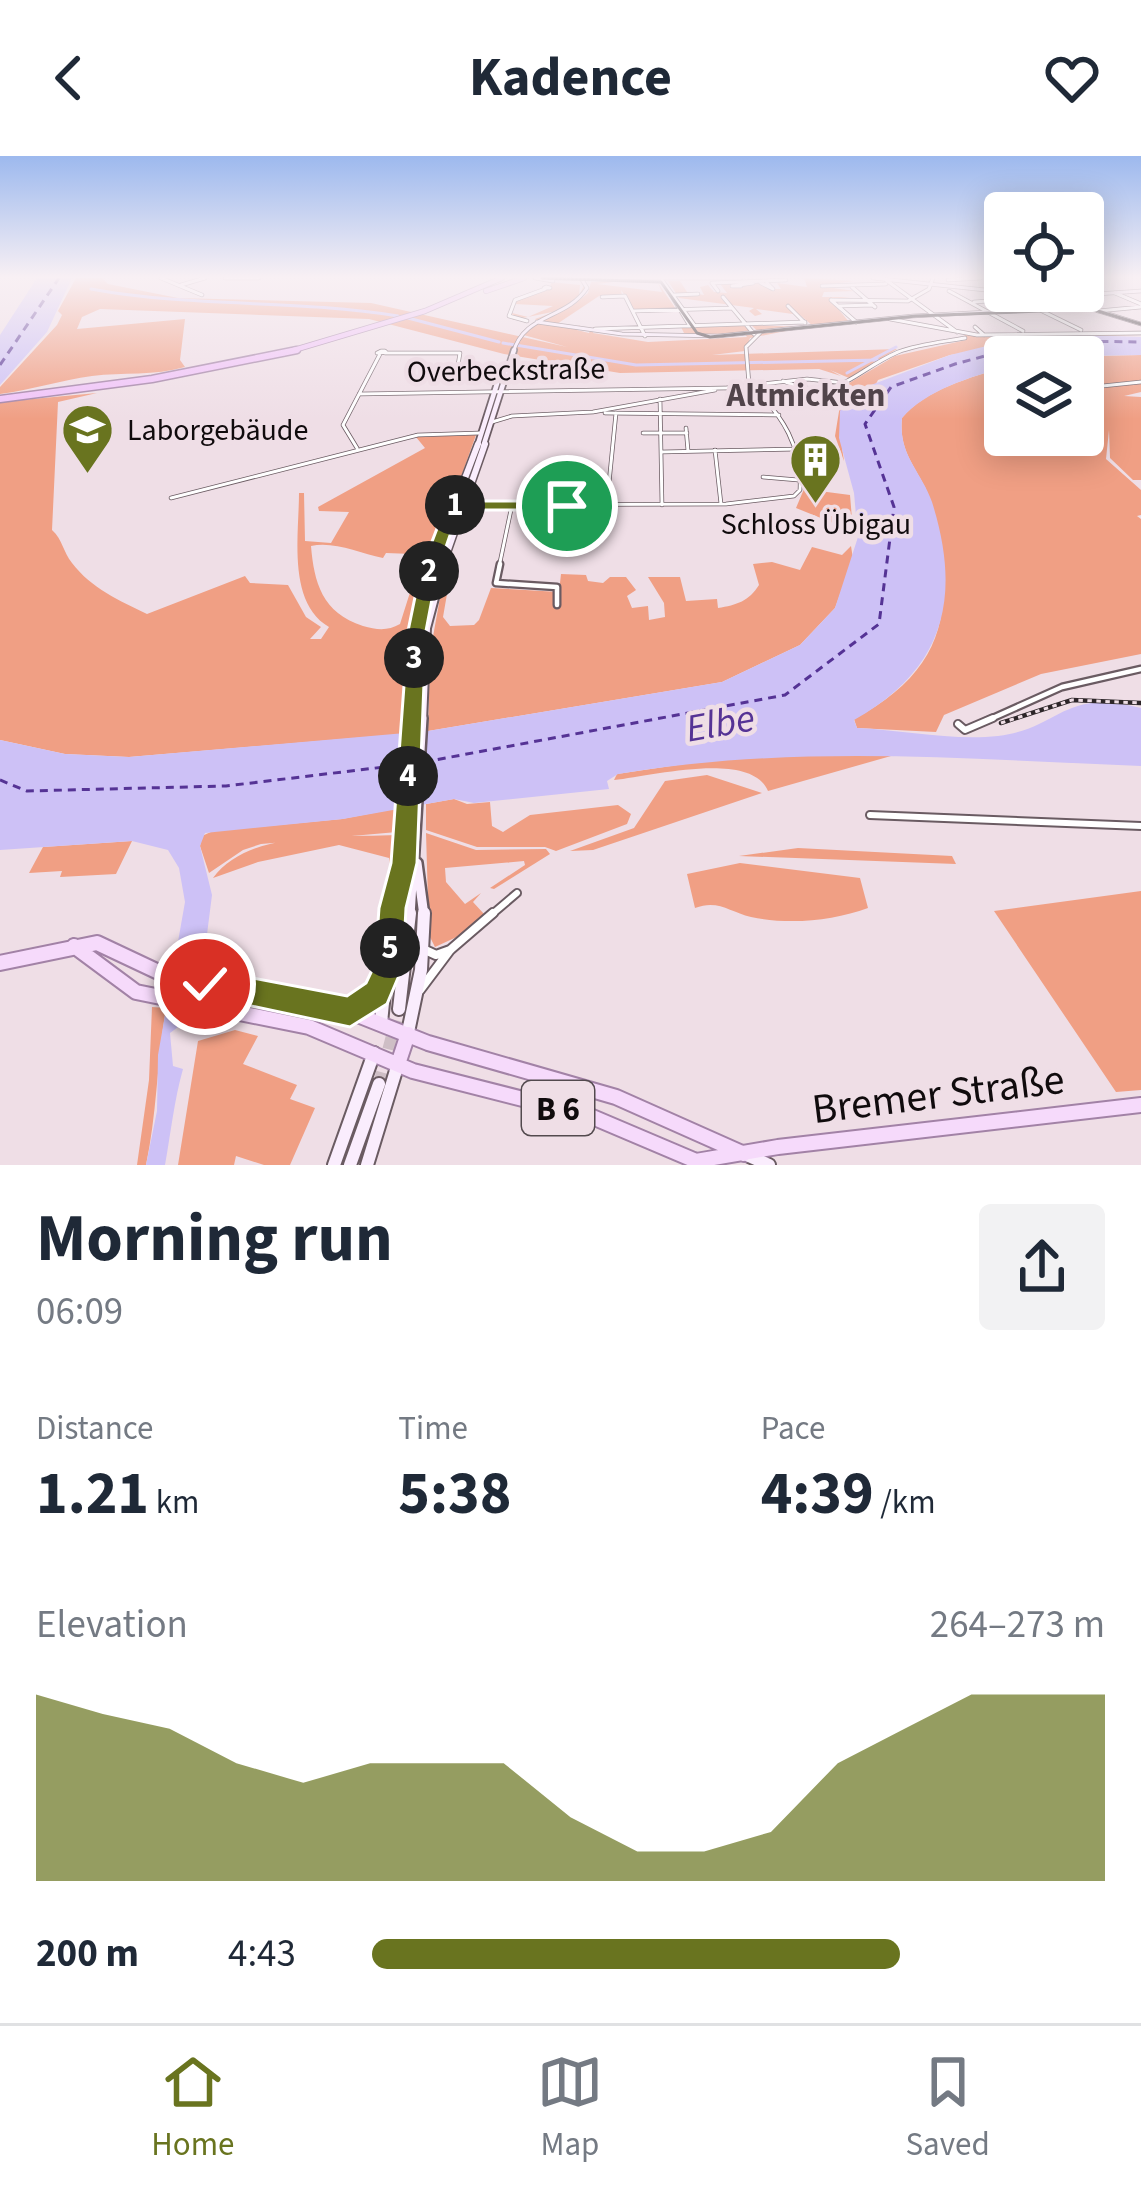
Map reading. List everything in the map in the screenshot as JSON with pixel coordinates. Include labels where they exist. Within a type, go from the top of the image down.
[{"type":"highway","points":[[0,398],[236,365],[381,325]]},
{"type":"main road","points":[[485,433],[496,418],[501,371],[526,325]]},
{"type":"main road","points":[[553,325],[645,336],[756,336],[833,325]]},
{"type":"main road","points":[[812,328],[837,325]]},
{"type":"main road","points":[[399,1009],[409,906],[418,664],[429,573],[485,433],[508,356]]},
{"type":"main road","points":[[421,629],[458,505]]},
{"type":"main road","points":[[368,1165],[417,994],[422,891],[410,862]]},
{"type":"main road","points":[[334,1165],[382,1023],[393,908],[410,862]]},
{"type":"main road","name":"B 6","points":[[0,963],[97,943],[167,976],[350,1012],[616,1097],[744,1154]]},
{"type":"main road","name":"B 6","points":[[74,946],[102,963],[122,984],[163,997],[274,1016],[398,1064],[590,1116],[700,1163],[744,1154]]},
{"type":"main road","points":[[350,1012],[371,1000],[389,966]]},
{"type":"main road","points":[[350,1165],[379,1084]]},
{"type":"main road","name":"Bremer Straße","points":[[744,1154],[1141,1105]]},
{"type":"main road","points":[[744,1154],[769,1165]]},
{"type":"street","points":[[639,325],[645,336]]},
{"type":"street","points":[[580,330],[717,325]]},
{"type":"street","points":[[458,505],[721,504],[794,496],[801,479],[798,447],[780,416],[750,383],[747,352],[756,336],[747,325]]},
{"type":"street","points":[[809,325],[812,328]]},
{"type":"street","points":[[918,325],[984,335],[1141,333]]},
{"type":"street","points":[[783,381],[802,392],[832,392],[894,354],[965,338],[945,325]]},
{"type":"street","points":[[1012,325],[1025,332]]},
{"type":"street","points":[[1070,325],[1086,333]]},
{"type":"street","points":[[975,327],[984,335]]},
{"type":"street","points":[[358,449],[342,428],[383,353],[462,354],[457,371],[501,371]]},
{"type":"street","points":[[1104,386],[1141,382]]},
{"type":"street","points":[[593,412],[750,383],[844,383]]},
{"type":"street","points":[[703,387],[714,390]]},
{"type":"street","name":"Overbeckstraße","points":[[359,394],[725,388]]},
{"type":"street","points":[[660,399],[662,505]]},
{"type":"street","points":[[496,418],[593,412],[780,416]]},
{"type":"street","points":[[607,506],[616,413]]},
{"type":"street","points":[[643,433],[687,430],[688,451]]},
{"type":"street","points":[[175,495],[428,433],[485,433]]},
{"type":"street","points":[[661,452],[823,447]]},
{"type":"street","points":[[715,450],[721,504]]},
{"type":"street","points":[[763,477],[822,482]]},
{"type":"street","points":[[455,524],[477,505]]},
{"type":"street","points":[[512,506],[496,583],[557,587],[557,605]]},
{"type":"street","points":[[958,724],[965,730],[1062,687],[1141,669]]},
{"type":"street","points":[[871,815],[1141,826]]},
{"type":"street","points":[[417,994],[450,950],[518,892]]},
{"type":"street","points":[[420,945],[436,956],[450,950]]},
{"type":"shaded area","points":[[57,325],[79,325],[77,329],[184,325],[180,360],[185,367],[92,376],[0,394],[0,387]]},
{"type":"shaded area","points":[[392,325],[469,325],[567,347],[520,334],[533,325],[573,329],[580,325],[577,330],[589,333],[587,329],[595,328],[593,333],[648,342],[747,337],[744,333],[673,335],[684,333],[681,327],[743,325],[757,336],[761,334],[751,325],[806,327],[750,338],[745,351],[712,355],[897,349],[849,378],[819,369],[620,373],[504,354]]},
{"type":"shaded area","points":[[976,331],[984,337],[984,350],[950,355],[878,380],[842,448],[844,461],[835,436],[842,393],[834,392],[895,356],[966,340],[964,334],[979,334]]},
{"type":"shaded area","points":[[1141,355],[1141,381],[1104,385],[1104,356]]},
{"type":"shaded area","points":[[984,374],[984,456],[1104,456],[1104,387],[1141,383],[1141,392],[1124,396],[1141,397],[1141,480],[1133,480],[1110,458],[1109,430],[1106,459],[1141,490],[1141,515],[1137,516],[1141,519],[1141,654],[1041,674],[944,715],[936,732],[857,728],[854,719],[904,684],[921,664],[940,619],[942,564],[927,492],[905,446],[902,418],[936,392]]},
{"type":"shaded area","points":[[97,393],[58,402],[52,530],[80,572],[106,593],[147,614],[245,576],[250,583],[288,585],[306,617],[321,627],[310,639],[321,639],[329,627],[316,616],[301,585],[299,493],[304,493],[305,541],[331,543],[349,512],[319,511],[318,507],[425,448],[416,437],[476,435],[456,491],[479,438],[454,501],[448,508],[453,492],[423,564],[409,564],[419,559],[410,559],[412,554],[386,553],[383,558],[338,546],[311,546],[318,584],[329,604],[349,620],[368,627],[387,629],[400,624],[413,583],[410,575],[419,569],[423,573],[408,633],[403,734],[129,757],[65,754],[0,740],[0,402]]},
{"type":"shaded area","points":[[804,489],[850,495],[853,531],[796,508]]},
{"type":"shaded area","points":[[851,546],[853,559],[835,608],[800,645],[722,682],[428,731],[430,656],[436,648],[430,653],[448,554],[454,554],[443,617],[450,626],[474,625],[491,588],[559,592],[561,574],[586,575],[588,581],[603,583],[610,577],[626,577],[636,590],[627,596],[632,608],[648,606],[649,620],[665,617],[664,603],[648,577],[680,577],[686,601],[717,599],[718,608],[725,607],[747,599],[759,585],[753,564],[772,562],[800,570],[812,547],[842,555]]},
{"type":"shaded area","points":[[818,753],[891,756],[768,791],[742,771],[722,768],[614,780],[617,774],[718,759]]},
{"type":"shaded area","points":[[707,775],[762,793],[593,850],[570,851],[634,828],[665,781]]},
{"type":"shaded area","points":[[454,799],[467,804],[490,802],[492,826],[503,832],[530,815],[618,805],[631,814],[627,824],[556,851],[477,847],[426,830],[426,804]]},
{"type":"shaded area","points":[[399,808],[397,832],[261,844],[209,873],[200,846],[202,836],[213,831],[342,819]]},
{"type":"shaded area","points":[[426,833],[476,850],[546,849],[550,854],[494,889],[490,888],[525,865],[524,861],[445,868],[446,882],[465,904],[481,893],[473,902],[484,914],[461,935],[435,947],[429,935]]},
{"type":"shaded area","points":[[397,835],[392,874],[389,858],[339,845],[258,862],[213,878],[229,862],[273,843]]},
{"type":"shaded area","points":[[132,841],[116,874],[60,877],[62,871],[29,873],[43,847]]},
{"type":"shaded area","points":[[798,848],[952,856],[956,864],[739,856]]},
{"type":"shaded area","points":[[740,863],[860,878],[868,908],[795,921],[751,917],[717,906],[695,908],[687,874]]},
{"type":"shaded area","points":[[1141,891],[1141,1090],[1116,1092],[994,911]]},
{"type":"shaded area","points":[[152,1007],[166,1008],[150,1145],[146,1165],[137,1165],[149,1080]]},
{"type":"shaded area","points":[[235,1030],[258,1036],[243,1064],[297,1085],[290,1099],[315,1108],[290,1165],[264,1165],[236,1156],[234,1165],[178,1165],[198,1041]]},
{"type":"water","points":[[6,325],[50,325],[0,385],[0,335]]},
{"type":"water","points":[[1082,335],[1141,337],[1141,355],[1104,356],[1104,336],[1071,336]]},
{"type":"water","name":"Elbe","points":[[984,347],[984,374],[936,392],[902,418],[903,442],[932,502],[941,537],[945,569],[938,628],[909,678],[854,720],[857,728],[998,736],[1035,726],[1078,706],[1115,703],[1141,708],[1141,766],[879,756],[750,759],[618,774],[607,781],[609,789],[474,803],[454,799],[343,819],[205,833],[200,846],[212,895],[197,1013],[170,1033],[173,1066],[183,1069],[165,1165],[146,1165],[157,1111],[158,1055],[185,902],[179,868],[168,850],[132,841],[0,850],[0,740],[65,754],[129,757],[428,731],[722,682],[800,645],[835,608],[858,537],[854,493],[839,438],[840,411],[850,393]]},
{"type":"waterway","points":[[435,325],[499,342]]},
{"type":"waterway","points":[[503,343],[636,365],[871,360]]},
{"type":"waterway","points":[[871,360],[896,347]]},
{"type":"waterway","points":[[847,373],[871,360]]},
{"type":"waterway","points":[[871,360],[878,360]]},
{"type":"ferry route","points":[[0,365],[27,325]]},
{"type":"ferry route","points":[[424,762],[785,695],[879,624],[894,507],[865,424],[891,387],[1015,348],[1072,341],[1141,342]]},
{"type":"ferry route","points":[[0,780],[27,791],[226,786],[409,764]]},
{"type":"tunnel","points":[[379,1084],[399,1010]]},
{"type":"tram line","points":[[691,325],[697,333],[710,337],[827,325]]},
{"type":"railway","points":[[1001,723],[1072,700],[1141,703]]},
{"type":"place","name":"Laborgebäude","points":[[88,476]]},
{"type":"place","name":"Schloss Übigau","points":[[816,505]]},
{"type":"district","name":"Altmickten","points":[[806,394]]},
{"type":"route","points":[[205,984],[350,1012],[376,993],[389,966],[393,908],[404,863],[417,631],[429,573],[448,518],[454,505],[567,506]]}]
